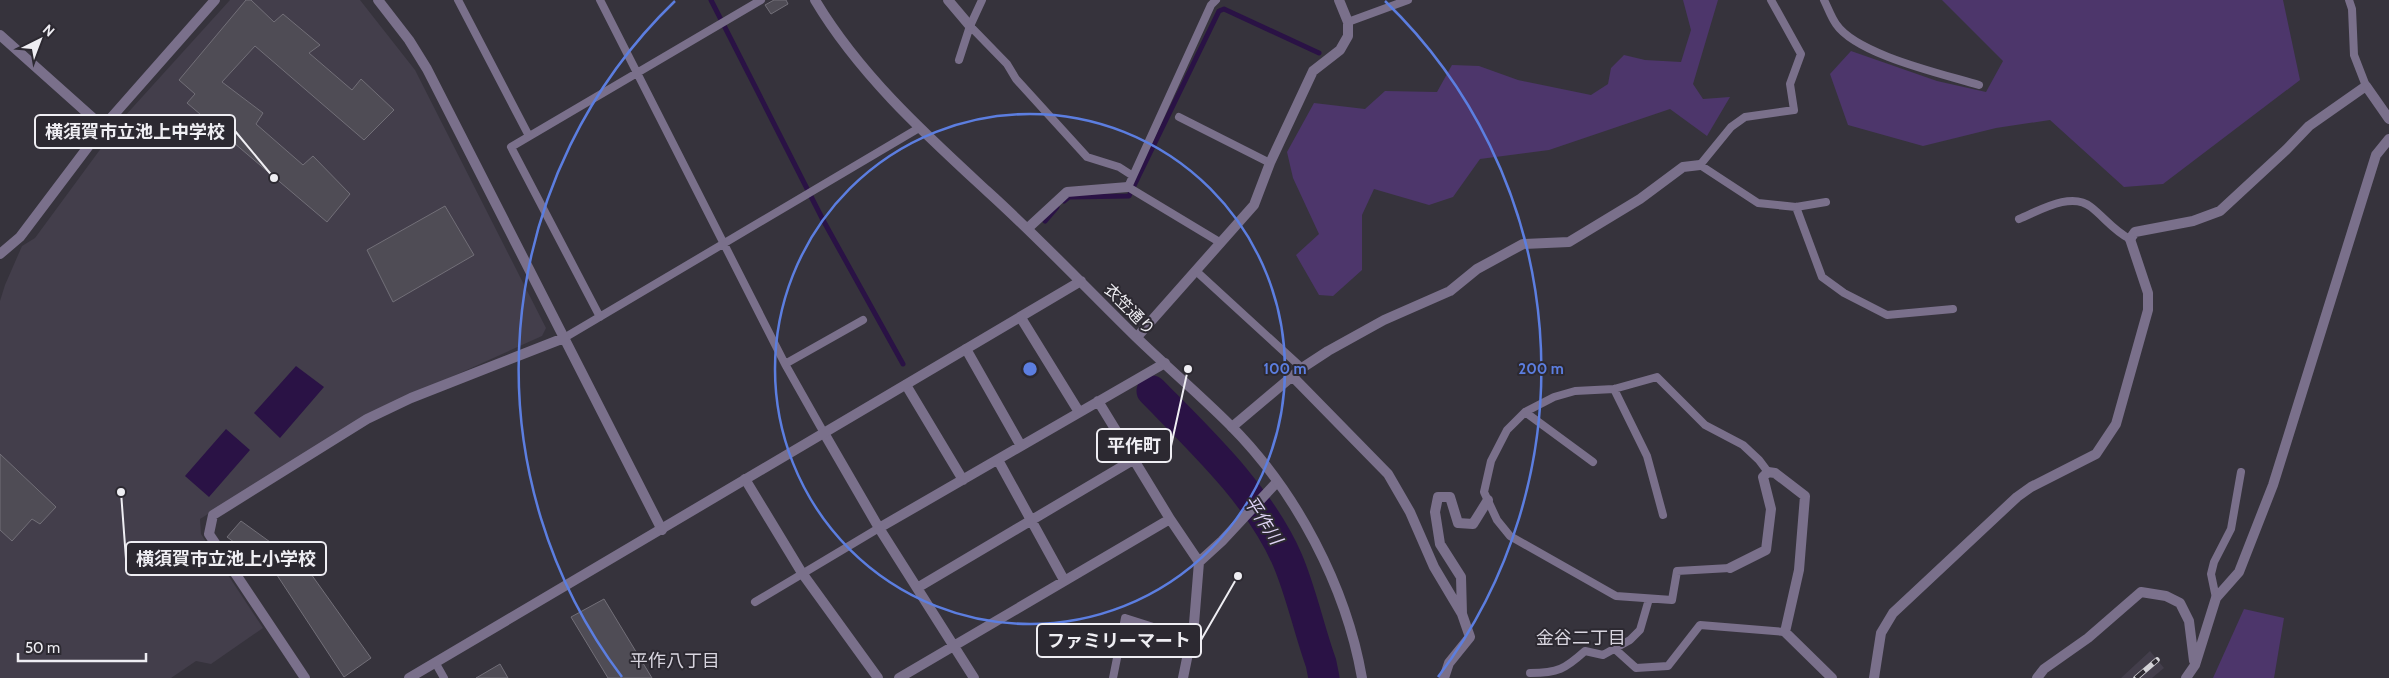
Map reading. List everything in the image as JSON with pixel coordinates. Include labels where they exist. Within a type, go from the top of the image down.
[{"type":"street","points":[[0,254],[20,237],[103,127],[215,0]]},
{"type":"street","points":[[378,0],[409,40],[427,69],[662,530]]},
{"type":"street","name":"衣笠通り","points":[[815,0],[824,16],[885,93],[919,128],[1028,228],[1136,337],[1232,427],[1277,482],[1312,535],[1339,592],[1357,651],[1362,678]]},
{"type":"street","points":[[948,0],[970,26]]},
{"type":"street","points":[[1136,337],[1254,205],[1270,163],[1313,71],[1340,50],[1348,36],[1348,22],[1339,0]]},
{"type":"street","points":[[0,35],[103,127]]},
{"type":"street","points":[[1874,678],[1881,633],[1894,613],[1911,594],[2017,497],[2031,487],[2096,454],[2107,440],[2116,424],[2148,310],[2148,293],[2130,239],[2135,232],[2193,221],[2220,211],[2310,126],[2366,86],[2389,119]]},
{"type":"street","points":[[2186,678],[2195,665],[2216,598],[2239,572],[2273,485],[2376,155],[2389,139]]},
{"type":"street","points":[[1232,427],[1302,368],[1328,351],[1384,320],[1450,290],[1477,269],[1523,244],[1569,242],[1640,199],[1683,167],[1700,165]]},
{"type":"street","points":[[1028,228],[1066,192],[1128,187]]},
{"type":"street","points":[[409,678],[1081,281]]},
{"type":"street","points":[[1021,318],[1079,412]]},
{"type":"street","points":[[305,678],[209,534],[213,515],[367,419],[410,398],[564,338]]},
{"type":"street","points":[[966,350],[1021,446]]},
{"type":"street","points":[[879,528],[1165,363]]},
{"type":"street","points":[[1292,377],[1388,474],[1410,512],[1434,567],[1462,614],[1470,637],[1449,663],[1444,678]]},
{"type":"street","points":[[906,385],[963,480]]},
{"type":"street","points":[[1098,401],[1170,519],[1199,562],[1191,639],[1183,678]]},
{"type":"street","points":[[824,433],[879,528],[974,678]]},
{"type":"street","points":[[998,460],[1064,580]]},
{"type":"street","points":[[917,588],[1133,460]]},
{"type":"street","points":[[1730,568],[1766,550],[1771,509],[1762,477],[1768,472],[1775,473],[1805,496],[1799,570],[1785,632],[1832,678]]},
{"type":"street","points":[[744,479],[802,573],[878,678]]},
{"type":"street","points":[[1199,562],[1222,541],[1277,482]]},
{"type":"street","points":[[1462,614],[1461,577],[1440,544],[1435,512],[1438,497],[1450,498],[1458,523],[1473,524],[1488,500]]},
{"type":"street","points":[[899,678],[1170,519]]},
{"type":"street","points":[[2037,678],[2044,669],[2088,638],[2141,592],[2166,596],[2180,602],[2188,621],[2195,665]]},
{"type":"lane","points":[[458,0],[529,136]]},
{"type":"lane","points":[[600,0],[786,364],[824,433]]},
{"type":"lane","points":[[600,317],[511,146],[761,0]]},
{"type":"lane","points":[[959,60],[970,26],[982,0]]},
{"type":"lane","points":[[1216,0],[1211,5],[1128,187],[1221,242]]},
{"type":"lane","points":[[1348,22],[1408,0]]},
{"type":"lane","points":[[1771,0],[1801,54],[1790,84],[1794,110],[1745,117],[1731,127],[1700,165],[1758,204],[1796,207],[1826,202]]},
{"type":"lane","points":[[1824,0],[1836,25],[1860,44],[1900,62],[1979,84]]},
{"type":"lane","points":[[2348,0],[2352,9],[2354,55],[2366,86]]},
{"type":"lane","points":[[970,26],[1007,64],[1016,78],[1087,157],[1119,167],[1133,176]]},
{"type":"lane","points":[[1179,117],[1270,163]]},
{"type":"lane","points":[[564,338],[919,128]]},
{"type":"lane","points":[[2019,220],[2057,204],[2075,201],[2090,206],[2118,232],[2130,239]]},
{"type":"lane","points":[[1796,207],[1822,277],[1844,292],[1887,315],[1953,309]]},
{"type":"lane","points":[[1196,271],[1302,368]]},
{"type":"lane","points":[[786,364],[863,320]]},
{"type":"lane","points":[[1730,568],[1677,572],[1672,600],[1616,596],[1510,536],[1496,520],[1484,492],[1491,461],[1507,430],[1525,412],[1554,397],[1575,391],[1614,389],[1657,377],[1704,425],[1743,444],[1768,472]]},
{"type":"lane","points":[[1614,389],[1647,456],[1663,515]]},
{"type":"lane","points":[[1525,412],[1593,462]]},
{"type":"lane","points":[[2216,598],[2211,574],[2214,562],[2231,529],[2241,472]]},
{"type":"lane","points":[[755,602],[879,528]]},
{"type":"lane","points":[[1530,673],[1553,673],[1568,666],[1586,651],[1603,655],[1616,650],[1640,630],[1649,598]]},
{"type":"lane","points":[[1113,678],[1125,618],[1191,639]]},
{"type":"lane","points":[[1616,650],[1636,668],[1668,666],[1700,625],[1785,632]]},
{"type":"lane","points":[[435,662],[444,678]]},
{"type":"shaded area","points":[[230,0],[360,0],[415,70],[546,328],[542,336],[376,411],[200,519],[201,534],[263,628],[211,664],[196,661],[171,678],[0,678],[0,301],[5,285],[22,246],[35,238],[124,117]]},
{"type":"shaded area","points":[[1683,0],[1718,0],[1693,84],[1703,99],[1730,97],[1707,136],[1670,109],[1549,150],[1480,159],[1453,197],[1429,205],[1374,189],[1362,215],[1362,270],[1333,296],[1319,295],[1296,255],[1319,234],[1293,178],[1287,152],[1314,103],[1365,109],[1385,91],[1437,92],[1452,65],[1479,66],[1518,80],[1591,95],[1608,84],[1611,68],[1624,55],[1645,60],[1681,62],[1691,30]]},
{"type":"shaded area","points":[[1942,0],[2283,0],[2300,80],[2163,184],[2124,187],[2050,120],[1996,128],[1923,146],[1848,125],[1830,74],[1851,51],[1937,81],[1986,92],[2003,61]]},
{"type":"shaded area","points":[[296,366],[324,387],[280,438],[254,413]]},
{"type":"shaded area","points":[[226,429],[250,450],[209,497],[185,476]]},
{"type":"shaded area","points":[[2244,609],[2284,618],[2274,678],[2213,678]]},
{"type":"shaded area","points":[[2150,651],[2164,668],[2152,678],[2121,678]]},
{"type":"building","points":[[246,0],[251,0],[274,22],[283,14],[320,45],[309,53],[352,90],[361,79],[394,110],[364,140],[255,46],[222,82],[263,113],[256,124],[303,165],[313,156],[350,194],[327,222],[187,103],[195,94],[179,80]]},
{"type":"building","points":[[774,0],[786,0],[788,4],[771,14],[765,5]]},
{"type":"building","points":[[445,206],[474,255],[393,302],[367,250]]},
{"type":"building","points":[[0,454],[56,507],[40,524],[32,519],[12,541],[0,530]]},
{"type":"building","points":[[241,521],[277,547],[265,565],[227,537]]},
{"type":"building","points":[[296,553],[371,658],[344,677],[273,569]]},
{"type":"building","points":[[604,599],[652,678],[608,678],[571,617]]},
{"type":"building","points":[[500,664],[508,678],[476,678]]},
{"type":"waterway","points":[[711,0],[823,220],[903,364]]},
{"type":"waterway","points":[[1064,201],[1069,197],[1129,196],[1219,11],[1224,9],[1319,53]]},
{"type":"waterway","points":[[1045,221],[1057,207]]},
{"type":"waterway","name":"平作川","points":[[1152,391],[1227,469],[1245,491],[1275,535],[1297,584],[1324,678]]},
{"type":"railway","points":[[2136,678],[2157,660]]},
{"type":"place","name":"横須賀市立池上中学校","points":[[274,178]]},
{"type":"place","name":"平作町","points":[[1188,369]]},
{"type":"place","name":"横須賀市立池上小学校","points":[[121,492]]},
{"type":"place","name":"ファミリーマート","points":[[1238,576]]},
{"type":"district","name":"金谷二丁目","points":[[1581,638]]},
{"type":"district","name":"平作八丁目","points":[[675,661]]}]
